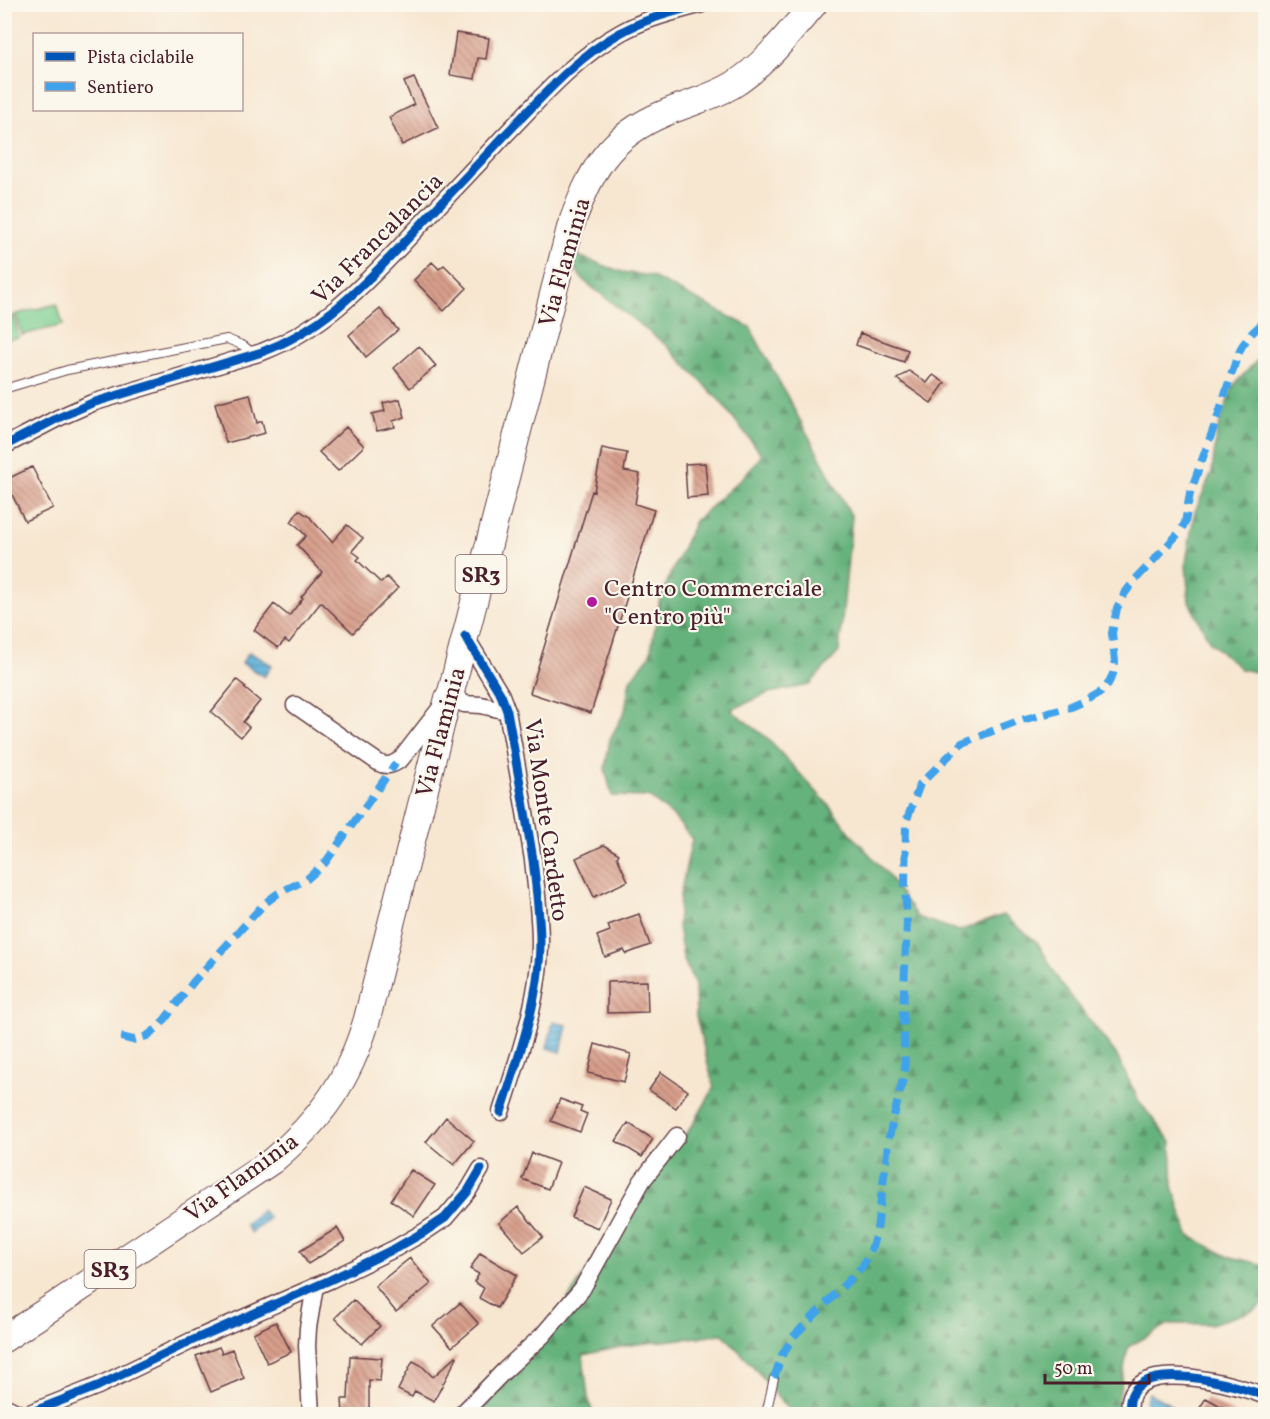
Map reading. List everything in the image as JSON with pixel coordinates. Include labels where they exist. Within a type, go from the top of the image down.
[{"type":"main road","name":"Via Flaminia","points":[[4,1339],[272,1161],[295,1141],[329,1102],[348,1070],[365,1026],[449,695],[470,662],[465,636],[570,228],[584,194],[592,176],[606,155],[620,140],[644,123],[715,94],[746,76],[767,58],[814,4]]},
{"type":"street","name":"Via Francalancia","points":[[4,446],[92,403],[275,347],[314,326],[367,281],[548,90],[588,54],[632,27],[653,18],[702,4]]},
{"type":"street","name":"Via Monte Cardetto","points":[[470,662],[501,695],[507,711],[538,901],[540,943],[536,985],[524,1037],[501,1112]]},
{"type":"street","points":[[295,705],[379,763],[387,765],[392,765],[403,757],[449,695],[464,704],[507,711]]},
{"type":"street","points":[[462,1414],[543,1335],[582,1289],[642,1181],[677,1136]]},
{"type":"street","points":[[27,1414],[98,1386],[191,1341],[369,1262],[440,1222],[460,1201],[481,1169]]},
{"type":"street","points":[[311,1414],[307,1346],[315,1286]]},
{"type":"street","points":[[1130,1414],[1130,1398],[1135,1388],[1143,1382],[1156,1378],[1207,1380],[1266,1396]]},
{"type":"street","points":[[4,1406],[20,1414]]},
{"type":"lane","points":[[4,389],[67,370],[227,339],[244,346],[254,354]]},
{"type":"lane","points":[[766,1414],[774,1378]]},
{"type":"green space","points":[[562,250],[622,272],[651,276],[750,327],[852,517],[839,652],[809,685],[769,693],[731,710],[766,737],[826,802],[888,875],[917,917],[959,931],[1003,915],[1038,943],[1060,982],[1116,1054],[1139,1101],[1171,1142],[1173,1186],[1188,1235],[1227,1256],[1265,1265],[1265,1302],[1252,1311],[1211,1324],[1169,1324],[1128,1347],[1118,1414],[794,1414],[723,1334],[630,1345],[583,1355],[588,1397],[593,1414],[467,1414],[533,1351],[650,1176],[692,1126],[714,1088],[696,1017],[695,985],[683,958],[678,926],[680,895],[692,839],[674,817],[649,797],[612,796],[605,769],[610,739],[625,711],[630,680],[650,655],[660,598],[695,521],[743,477],[762,455],[721,402],[667,346],[583,280]]},
{"type":"green space","points":[[57,304],[63,325],[22,335],[16,314]]},
{"type":"green space","points":[[14,315],[19,337],[5,340],[5,318]]},
{"type":"green space","points":[[1265,352],[1265,674],[1241,669],[1210,642],[1189,602],[1186,563],[1194,514],[1212,472],[1217,431],[1233,386]]},
{"type":"water","points":[[249,652],[272,665],[264,677],[242,663]]},
{"type":"water","points":[[553,1022],[567,1025],[561,1052],[547,1048]]},
{"type":"water","points":[[262,1210],[269,1218],[251,1233],[245,1225]]},
{"type":"water","points":[[1149,1393],[1171,1405],[1166,1414],[1152,1414],[1145,1401]]},
{"type":"building","points":[[456,33],[489,38],[486,59],[478,58],[475,79],[450,75]]},
{"type":"building","points":[[414,78],[438,128],[402,145],[389,117],[414,105],[404,82]]},
{"type":"building","points":[[432,262],[439,269],[444,265],[467,288],[444,311],[414,280]]},
{"type":"building","points":[[380,309],[398,330],[366,357],[349,335]]},
{"type":"building","points":[[860,333],[908,350],[904,362],[856,345]]},
{"type":"building","points":[[419,346],[436,366],[410,388],[394,368]]},
{"type":"building","points":[[909,371],[927,383],[933,375],[945,383],[931,403],[897,379]]},
{"type":"building","points":[[250,394],[257,423],[262,421],[265,433],[226,443],[215,403]]},
{"type":"building","points":[[400,399],[405,417],[393,421],[395,427],[377,431],[372,414],[385,411],[383,403]]},
{"type":"building","points":[[346,427],[364,446],[338,471],[319,452]]},
{"type":"building","name":"Centro Commerciale \"Centro più\"","points":[[602,448],[627,453],[624,471],[640,474],[635,504],[654,510],[591,713],[530,693],[592,491],[594,492]]},
{"type":"building","points":[[705,463],[708,496],[687,498],[685,464]]},
{"type":"building","points":[[32,467],[53,508],[25,521],[5,480]]},
{"type":"building","points":[[299,510],[311,518],[332,542],[347,525],[363,538],[352,551],[360,557],[357,560],[381,583],[387,577],[398,588],[353,633],[321,602],[289,643],[285,640],[278,648],[254,630],[274,604],[289,616],[303,598],[301,597],[322,572],[297,545],[306,536],[291,522]]},
{"type":"building","points":[[237,680],[260,701],[243,722],[249,727],[241,737],[211,712]]},
{"type":"building","points":[[604,845],[619,854],[617,857],[628,881],[594,897],[576,858]]},
{"type":"building","points":[[639,914],[650,945],[626,954],[624,950],[605,957],[597,936],[610,931],[608,925]]},
{"type":"building","points":[[647,981],[648,1012],[607,1013],[607,982]]},
{"type":"building","points":[[595,1044],[631,1054],[624,1082],[588,1073]]},
{"type":"building","points":[[661,1072],[688,1091],[676,1108],[649,1090]]},
{"type":"building","points":[[560,1099],[582,1107],[580,1111],[587,1114],[580,1132],[551,1121]]},
{"type":"building","points":[[446,1117],[474,1141],[454,1165],[426,1142]]},
{"type":"building","points":[[628,1123],[653,1139],[642,1157],[616,1141]]},
{"type":"building","points":[[532,1153],[558,1163],[548,1189],[522,1179]]},
{"type":"building","points":[[411,1170],[435,1185],[414,1216],[391,1200]]},
{"type":"building","points":[[584,1187],[611,1199],[598,1228],[571,1217]]},
{"type":"building","points":[[518,1207],[543,1237],[524,1252],[499,1223]]},
{"type":"building","points":[[337,1228],[345,1241],[308,1264],[300,1251]]},
{"type":"building","points":[[480,1253],[517,1275],[497,1308],[479,1298],[484,1288],[474,1282],[479,1274],[470,1269]]},
{"type":"building","points":[[410,1258],[431,1284],[396,1312],[375,1286]]},
{"type":"building","points":[[353,1300],[380,1326],[362,1344],[335,1318]]},
{"type":"building","points":[[460,1303],[479,1324],[452,1347],[433,1326]]},
{"type":"building","points":[[276,1322],[291,1352],[267,1363],[253,1333]]},
{"type":"building","points":[[219,1347],[222,1353],[232,1349],[244,1378],[211,1392],[196,1356]]},
{"type":"building","points":[[350,1356],[382,1358],[380,1381],[369,1380],[369,1414],[343,1414],[342,1399],[348,1399]]},
{"type":"building","points":[[456,1356],[434,1401],[415,1391],[412,1397],[398,1390],[413,1361],[421,1365],[433,1377]]},
{"type":"building","points":[[1206,1398],[1235,1414],[1196,1414]]},
{"type":"marked path","points":[[774,1378],[782,1355],[794,1336],[862,1267],[871,1250],[877,1230],[889,1137],[905,1070],[903,1012],[907,922],[906,822],[920,784],[962,743],[1018,721],[1071,707],[1101,692],[1108,684],[1115,662],[1112,633],[1117,608],[1134,581],[1179,533],[1185,523],[1190,493],[1236,360],[1242,346],[1266,320]]},
{"type":"marked path","points":[[121,1037],[133,1040],[147,1036],[159,1027],[194,981],[264,904],[277,894],[307,879],[325,863],[396,763]]},
{"type":"cycle path","points":[[4,446],[92,403],[262,352],[302,333],[320,321],[368,280],[545,93],[588,54],[640,23],[702,4]]},
{"type":"cycle path","points":[[465,636],[501,695],[507,711],[533,860],[539,911],[540,942],[536,985],[527,1028],[501,1112]]},
{"type":"cycle path","points":[[27,1414],[98,1386],[396,1248],[445,1218],[468,1191],[481,1169]]},
{"type":"cycle path","points":[[1130,1414],[1132,1394],[1143,1383],[1161,1377],[1207,1380],[1266,1396]]},
{"type":"place","name":"Centro Commerciale \"Centro più\"","points":[[592,602]]}]
